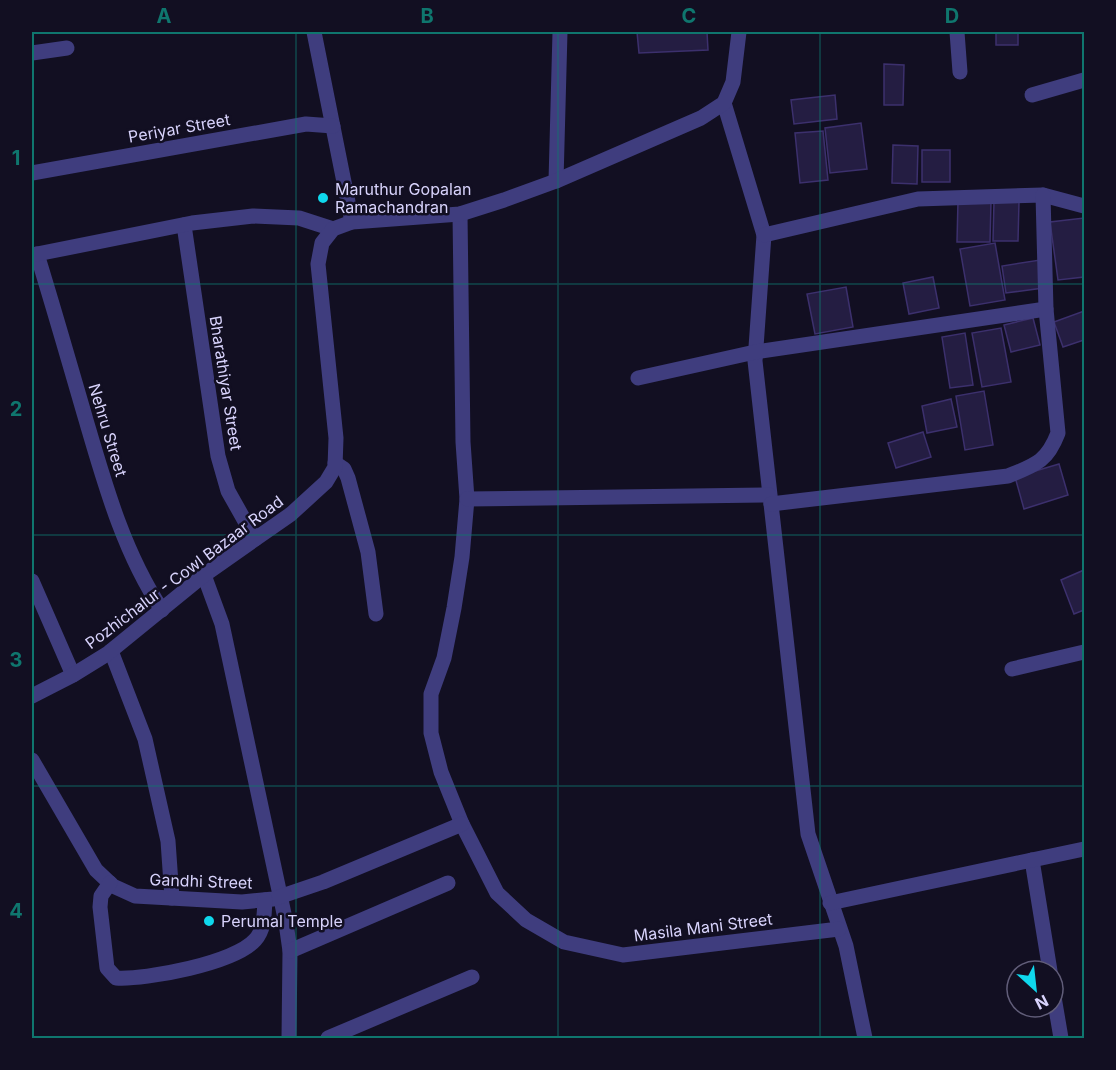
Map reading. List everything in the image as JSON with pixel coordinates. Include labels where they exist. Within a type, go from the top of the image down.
[{"type":"street","points":[[315,32],[352,222]]},
{"type":"street","points":[[556,181],[560,32]]},
{"type":"street","points":[[376,614],[368,552],[348,478],[344,469],[335,463],[336,438],[318,264],[322,243],[333,229],[352,222],[460,214],[504,200],[556,181],[701,118],[724,103],[733,82],[739,32]]},
{"type":"street","points":[[957,32],[960,72]]},
{"type":"street","points":[[32,53],[67,48]]},
{"type":"street","points":[[1032,95],[1084,80]]},
{"type":"street","points":[[724,103],[764,235],[755,352],[808,834],[846,946],[865,1038]]},
{"type":"street","name":"Periyar Street","points":[[32,173],[306,124],[333,126]]},
{"type":"street","points":[[764,235],[918,199],[1043,195],[1084,206]]},
{"type":"street","points":[[467,499],[770,500],[1008,476],[1036,464],[1052,450],[1058,433],[1046,309],[1043,195]]},
{"type":"street","name":"Masila Mani Street","points":[[460,214],[463,442],[467,499],[462,557],[454,608],[444,658],[431,694],[431,732],[441,772],[462,824],[498,893],[526,920],[564,942],[623,955],[839,929]]},
{"type":"street","points":[[34,254],[184,225],[253,216],[299,218],[333,229]]},
{"type":"street","name":"Bharathiyar Street","points":[[184,225],[218,456],[228,491],[255,538]]},
{"type":"street","name":"Nehru Street","points":[[34,254],[102,474],[126,540],[147,588],[162,610]]},
{"type":"street","points":[[638,378],[755,352],[1046,309]]},
{"type":"street","name":"Pozhichalur - Cowl Bazaar Road","points":[[32,696],[73,675],[111,651],[204,575],[291,514],[326,482],[335,463]]},
{"type":"street","points":[[204,575],[222,624],[227,645],[280,897],[290,951],[290,1038]]},
{"type":"street","points":[[32,581],[73,675]]},
{"type":"street","points":[[111,651],[141,728],[151,761],[168,841],[172,898]]},
{"type":"street","points":[[1012,669],[1084,652]]},
{"type":"street","name":"Gandhi Street","points":[[32,760],[96,870],[110,883],[135,896],[242,902],[280,897],[323,882],[462,824]]},
{"type":"street","points":[[830,903],[1084,849]]},
{"type":"street","points":[[1032,860],[1048,959]]},
{"type":"street","points":[[110,883],[101,896],[100,907],[107,968],[116,978],[129,979],[197,966],[233,955],[255,941],[263,927],[265,900]]},
{"type":"street","points":[[290,951],[448,883]]},
{"type":"street","points":[[328,1038],[472,977]]},
{"type":"street","points":[[1057,1019],[1060,1038]]},
{"type":"building","points":[[637,32],[707,32],[708,50],[639,53]]},
{"type":"building","points":[[996,32],[1018,32],[1018,45],[996,45]]},
{"type":"building","points":[[884,64],[904,65],[903,105],[884,105]]},
{"type":"building","points":[[835,95],[837,119],[794,124],[791,100]]},
{"type":"building","points":[[861,123],[867,169],[830,173],[825,128]]},
{"type":"building","points":[[823,131],[828,180],[800,183],[795,133]]},
{"type":"building","points":[[893,145],[918,146],[917,184],[892,183]]},
{"type":"building","points":[[922,150],[950,150],[950,182],[922,182]]},
{"type":"building","points":[[958,201],[991,202],[990,242],[957,242]]},
{"type":"building","points":[[994,201],[1019,202],[1018,241],[993,241]]},
{"type":"building","points":[[1084,218],[1084,277],[1058,280],[1050,222]]},
{"type":"building","points":[[995,243],[1005,300],[970,306],[960,249]]},
{"type":"building","points":[[1040,260],[1043,288],[1006,293],[1002,266]]},
{"type":"building","points":[[933,277],[939,308],[909,314],[903,283]]},
{"type":"building","points":[[846,287],[853,327],[815,334],[807,294]]},
{"type":"building","points":[[1084,311],[1084,340],[1063,347],[1054,322]]},
{"type":"building","points":[[1033,318],[1040,345],[1011,352],[1004,325]]},
{"type":"building","points":[[1001,328],[1011,382],[982,387],[972,333]]},
{"type":"building","points":[[965,333],[973,385],[950,388],[942,337]]},
{"type":"building","points":[[984,391],[993,445],[965,450],[956,396]]},
{"type":"building","points":[[951,399],[957,427],[927,433],[922,406]]},
{"type":"building","points":[[923,432],[931,457],[896,468],[888,443]]},
{"type":"building","points":[[1059,464],[1068,495],[1024,509],[1015,477]]},
{"type":"building","points":[[1084,570],[1084,610],[1074,614],[1061,580]]},
{"type":"place","name":"Maruthur Gopalan Ramachandran","points":[[323,198]]},
{"type":"place","name":"Perumal Temple","points":[[209,921]]}]
